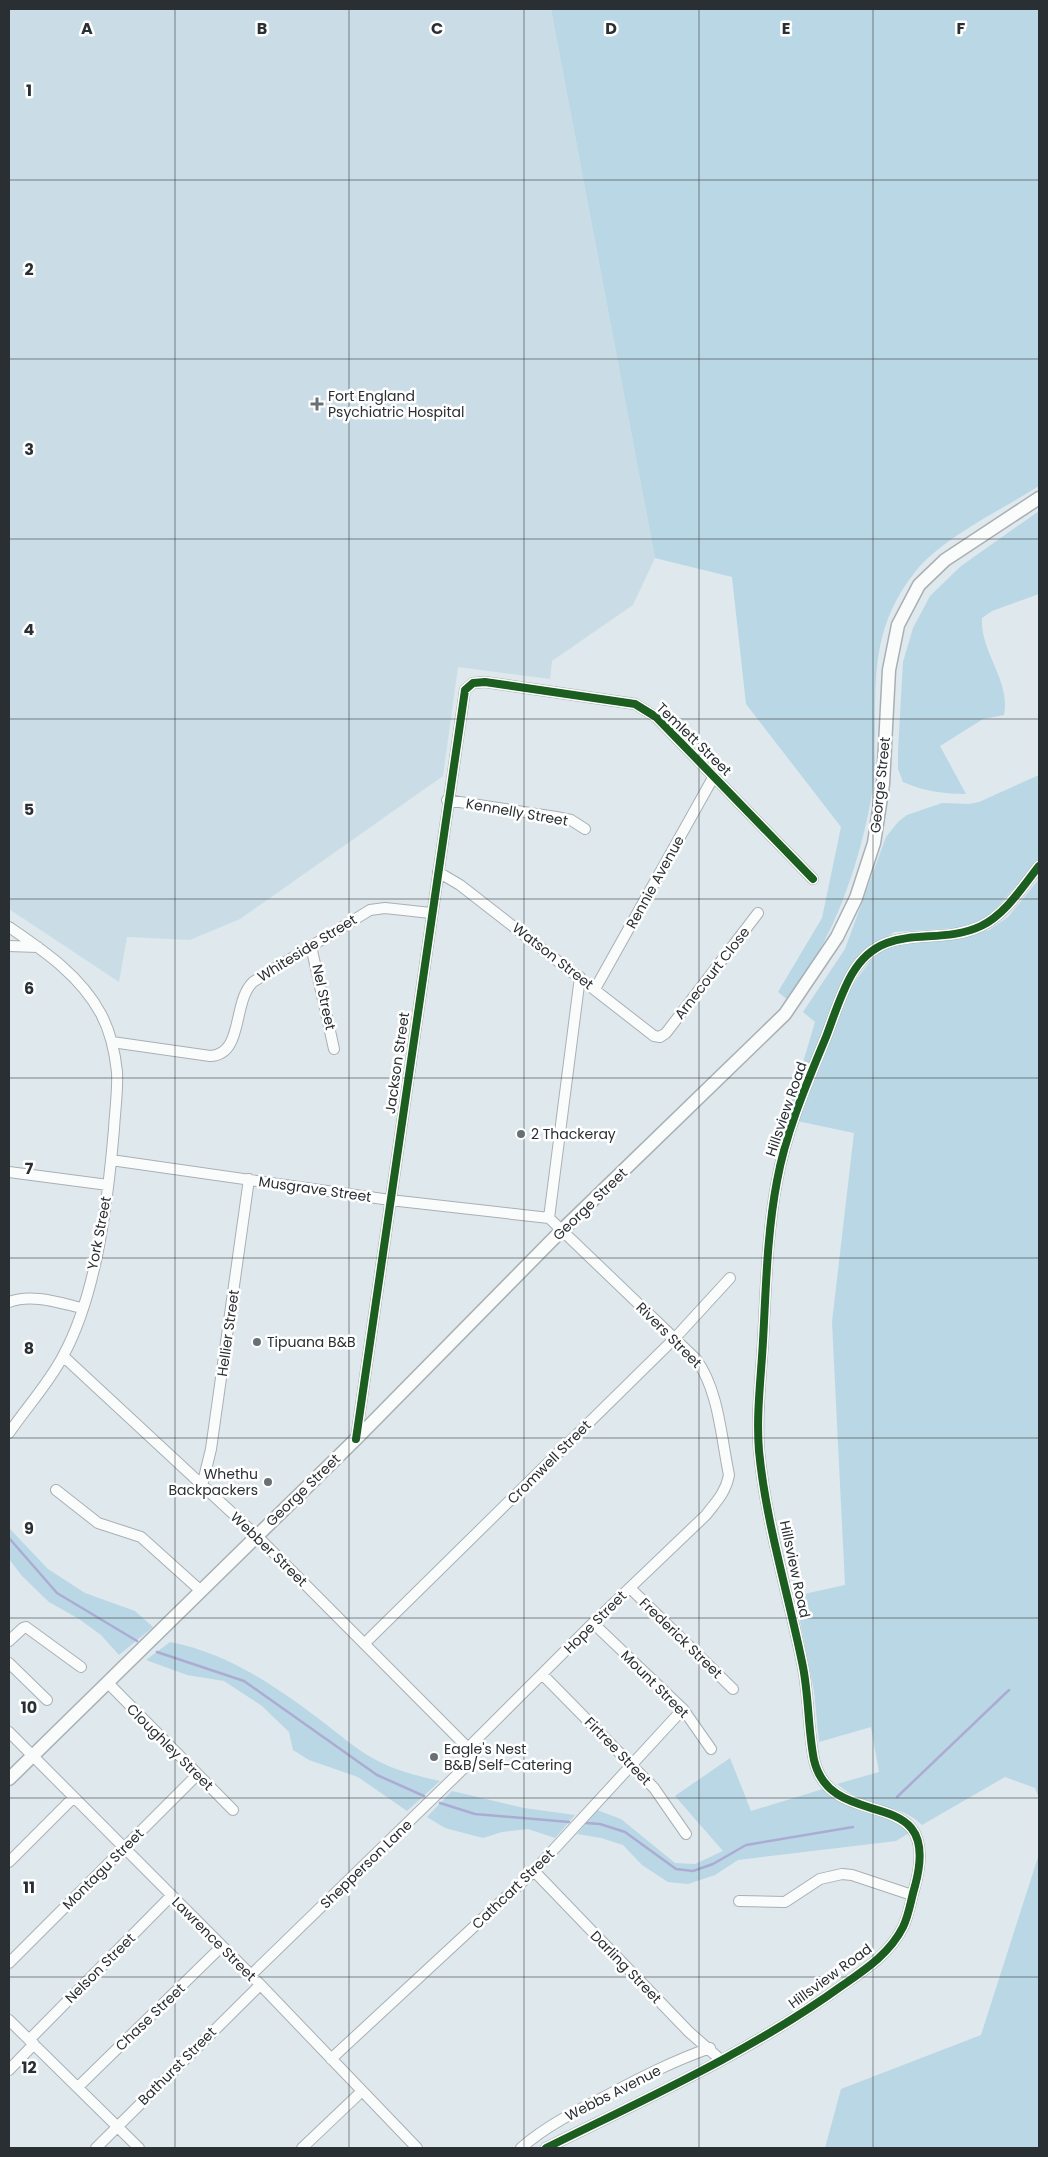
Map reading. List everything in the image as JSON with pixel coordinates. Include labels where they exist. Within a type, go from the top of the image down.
[{"type":"main road","name":"George Street","points":[[9,1779],[356,1439],[561,1231],[785,1014],[837,937],[856,898],[874,843],[883,784],[889,670],[898,625],[919,585],[945,560],[1039,498]]},
{"type":"street","name":"Temlett Street","points":[[465,690],[473,684],[485,682],[635,704],[656,717],[813,879]]},
{"type":"street","name":"Jackson Street","points":[[356,1439],[431,913],[465,690]]},
{"type":"street","name":"Rennie Avenue","points":[[595,989],[714,776]]},
{"type":"street","name":"Kennelly Street","points":[[448,800],[571,820],[585,830]]},
{"type":"street","name":"Hillsview Road","points":[[546,2148],[721,2060],[813,2007],[876,1961],[891,1945],[905,1924],[921,1856],[917,1836],[913,1828],[894,1816],[848,1801],[825,1784],[818,1772],[814,1757],[805,1677],[769,1510],[759,1452],[758,1431],[776,1183],[784,1150],[807,1083],[852,975],[864,959],[886,942],[922,935],[961,933],[989,922],[1039,866]]},
{"type":"street","name":"Watson Street","points":[[438,872],[460,885],[580,977],[647,1032],[660,1037],[666,1033]]},
{"type":"street","name":"Whiteside Street","points":[[112,1042],[210,1056],[221,1054],[228,1049],[232,1041],[242,997],[247,988],[370,910],[385,908],[431,913]]},
{"type":"street","name":"Arnecourt Close","points":[[666,1033],[758,913]]},
{"type":"street","name":"York Street","points":[[9,927],[59,962],[78,982],[100,1014],[112,1042],[117,1072],[108,1185],[94,1267],[82,1308],[63,1356],[9,1433]]},
{"type":"street","points":[[9,946],[38,947]]},
{"type":"street","name":"Nel Street","points":[[311,946],[334,1049]]},
{"type":"street","points":[[549,1218],[580,977]]},
{"type":"street","name":"Musgrave Street","points":[[111,1160],[390,1200],[549,1218]]},
{"type":"street","points":[[9,1172],[108,1185]]},
{"type":"street","name":"Hellier Street","points":[[202,1486],[212,1449],[250,1179]]},
{"type":"street","name":"Rivers Street","points":[[549,1218],[675,1338],[706,1372],[712,1390],[729,1475],[727,1486],[721,1496]]},
{"type":"street","name":"Cromwell Street","points":[[366,1644],[675,1338],[730,1278]]},
{"type":"street","points":[[9,1302],[17,1299],[46,1300],[82,1308]]},
{"type":"street","name":"Webber Street","points":[[63,1356],[256,1536],[468,1748]]},
{"type":"street","points":[[56,1490],[98,1523],[141,1536],[202,1591]]},
{"type":"street","name":"Hope Street","points":[[468,1748],[593,1623],[706,1515],[721,1496]]},
{"type":"street","name":"Frederick Street","points":[[630,1588],[733,1689]]},
{"type":"street","name":"Mount Street","points":[[593,1623],[683,1709],[711,1749]]},
{"type":"street","points":[[9,1641],[22,1628],[26,1627],[81,1667]]},
{"type":"street","points":[[9,1663],[47,1700]]},
{"type":"street","name":"Firtree Street","points":[[542,1674],[654,1788],[686,1834]]},
{"type":"street","name":"Cloughley Street","points":[[108,1683],[233,1810]]},
{"type":"street","name":"Cathcart Street","points":[[331,2059],[534,1871],[683,1709]]},
{"type":"street","name":"Lawrence Street","points":[[9,1732],[260,1985],[417,2148]]},
{"type":"street","name":"Shepperson Lane","points":[[250,1975],[464,1768],[470,1758],[468,1748]]},
{"type":"street","name":"Montagu Street","points":[[9,1963],[197,1775]]},
{"type":"street","points":[[9,1862],[74,1798]]},
{"type":"street","name":"Darling Street","points":[[534,1871],[689,2032],[710,2048],[721,2060]]},
{"type":"street","points":[[739,1901],[785,1902],[820,1879],[842,1874],[852,1875],[912,1895]]},
{"type":"street","name":"Nelson Street","points":[[9,2070],[32,2042],[171,1896]]},
{"type":"street","name":"Chase Street","points":[[78,2086],[221,1947]]},
{"type":"street","name":"Bathurst Street","points":[[96,2148],[260,1985]]},
{"type":"street","points":[[9,2020],[139,2148]]},
{"type":"street","name":"Webbs Avenue","points":[[521,2148],[552,2124],[656,2069],[710,2048]]},
{"type":"street","points":[[302,2148],[362,2091]]},
{"type":"shaded area","name":"Fort England Psychiatric Hospital","points":[[9,9],[551,9],[655,558],[633,605],[552,661],[550,679],[458,667],[443,776],[240,919],[190,940],[127,937],[119,982],[9,909]]},
{"type":"shaded area","points":[[551,9],[1039,9],[1039,486],[973,525],[940,548],[915,572],[891,611],[879,651],[875,692],[875,774],[861,844],[847,889],[830,930],[813,962],[788,1000],[778,992],[822,918],[841,827],[746,704],[732,577],[655,558]]},
{"type":"shaded area","points":[[1039,511],[1039,594],[992,611],[982,618],[986,643],[1003,690],[1005,702],[1004,715],[983,719],[940,746],[966,794],[918,788],[903,782],[898,769],[898,751],[903,662],[913,628],[930,596],[961,566]]},
{"type":"shaded area","points":[[1039,775],[1039,860],[992,913],[976,924],[956,928],[894,932],[860,958],[790,1120],[786,1120],[815,1022],[803,1012],[845,949],[886,837],[898,822],[907,815],[942,803],[969,804],[979,802]]},
{"type":"shaded area","points":[[1039,879],[1039,1798],[1035,1788],[1005,1777],[922,1825],[910,1816],[897,1810],[860,1799],[837,1784],[879,1772],[871,1727],[819,1742],[814,1691],[795,1596],[845,1585],[832,1322],[854,1133],[797,1121],[852,986],[870,961],[885,948],[899,943],[952,939],[989,930],[1008,917]]},
{"type":"shaded area","points":[[9,1528],[48,1569],[85,1593],[135,1611],[153,1627],[119,1655],[101,1635],[79,1619],[49,1602],[22,1576],[9,1559]]},
{"type":"shaded area","points":[[170,1642],[212,1654],[251,1673],[288,1696],[355,1747],[376,1760],[399,1770],[440,1781],[407,1811],[358,1777],[309,1760],[293,1750],[289,1732],[262,1706],[224,1681],[187,1675],[146,1660]]},
{"type":"shaded area","points":[[730,1758],[751,1811],[823,1789],[843,1804],[890,1820],[912,1831],[896,1841],[738,1860],[715,1875],[688,1884],[668,1882],[642,1865],[623,1845],[601,1838],[577,1834],[597,1810],[621,1819],[675,1863],[695,1864],[723,1851],[675,1796]]},
{"type":"shaded area","points":[[452,1791],[524,1808],[575,1815],[555,1838],[528,1829],[502,1832],[483,1838],[445,1828],[427,1817]]},
{"type":"shaded area","points":[[1039,1854],[1039,2148],[825,2148],[841,2089],[981,2035]]},
{"type":"waterway","points":[[9,1538],[57,1593],[137,1641]]},
{"type":"waterway","points":[[157,1652],[244,1681],[377,1775],[424,1796]]},
{"type":"waterway","points":[[897,1797],[1009,1690]]},
{"type":"waterway","points":[[440,1803],[475,1814],[569,1822]]},
{"type":"waterway","points":[[586,1823],[600,1824],[625,1832],[676,1869],[693,1871],[713,1864],[746,1845],[853,1827]]},
{"type":"cycle path","points":[[356,1439],[465,690],[473,683],[485,682],[635,704],[656,717],[813,879]]},
{"type":"cycle path","points":[[546,2148],[736,2052],[808,2009],[877,1960],[898,1936],[905,1922],[915,1886],[920,1853],[914,1832],[901,1819],[841,1797],[825,1783],[814,1760],[803,1667],[772,1533],[759,1451],[759,1396],[771,1220],[781,1162],[791,1126],[841,997],[852,974],[865,957],[879,946],[895,940],[964,932],[990,921],[1006,907],[1039,866]]},
{"type":"place","name":"Fort England Psychiatric Hospital","points":[[317,404]]},
{"type":"place","name":"2 Thackeray","points":[[521,1134]]},
{"type":"place","name":"Tipuana B&B","points":[[257,1342]]},
{"type":"place","name":"Whethu Backpackers","points":[[268,1482]]},
{"type":"place","name":"Eagle's Nest B&B/Self-Catering","points":[[434,1757]]}]
